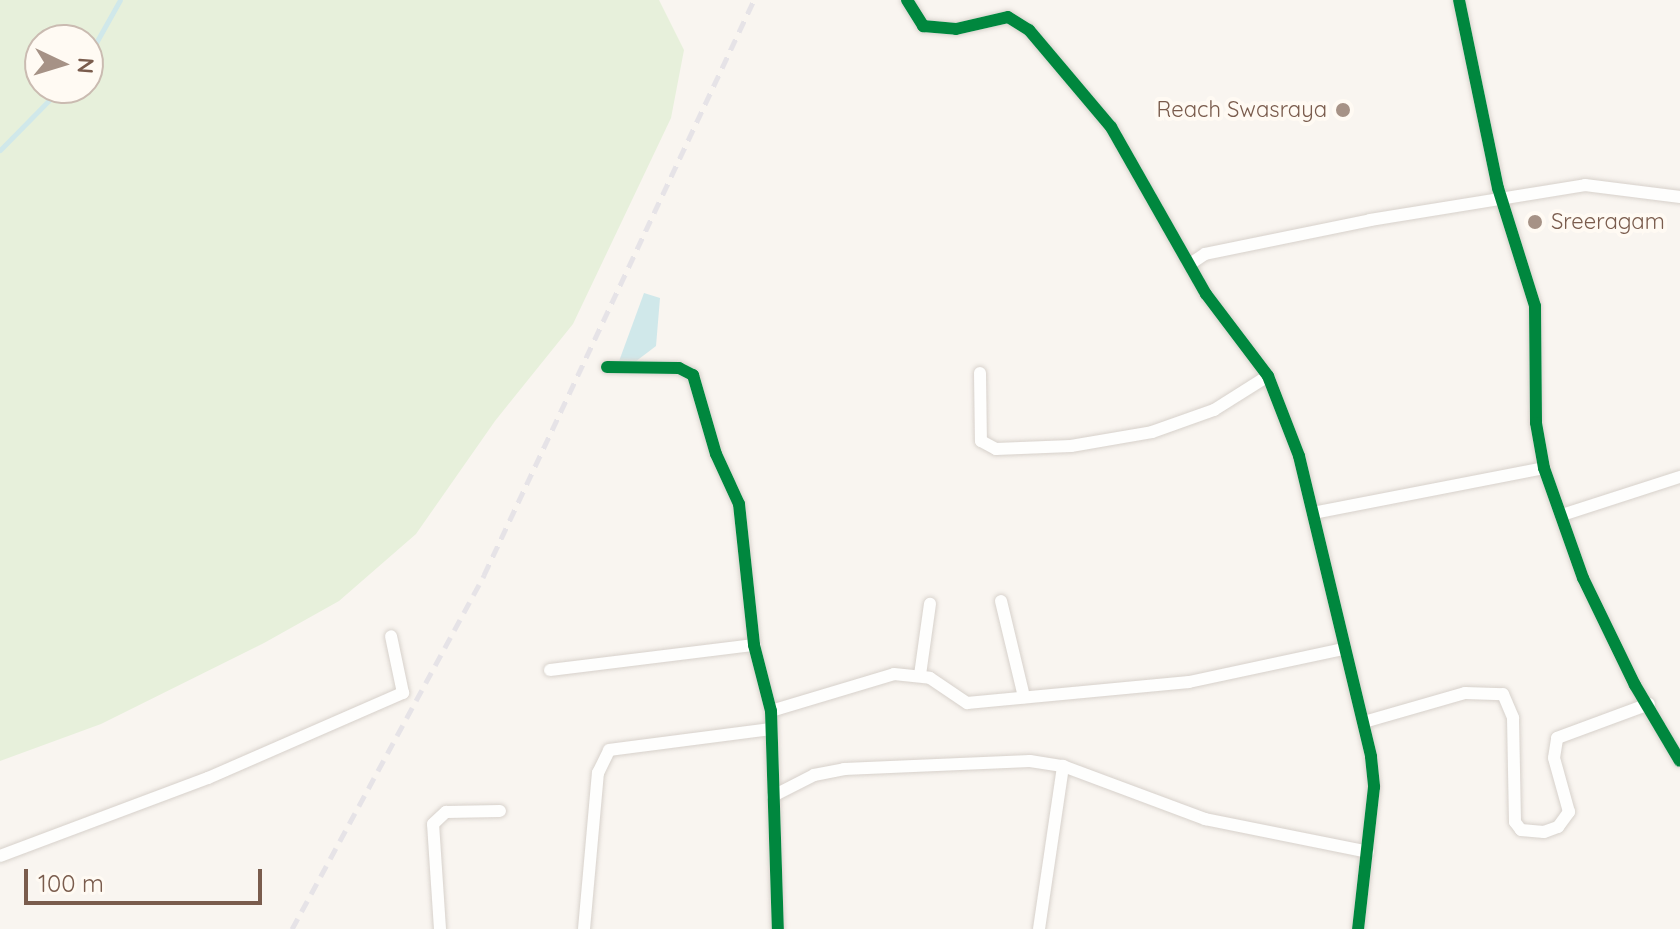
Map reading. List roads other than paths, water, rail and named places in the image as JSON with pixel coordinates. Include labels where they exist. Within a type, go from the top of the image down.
[{"type":"street","points":[[907,0],[923,26],[956,29],[1008,17],[1029,30],[1111,127],[1219,314],[1268,376],[1299,456],[1343,649],[1364,722],[1374,787],[1358,929]]},
{"type":"street","points":[[1459,0],[1501,198],[1535,306],[1536,423],[1544,468],[1583,578],[1680,761]]},
{"type":"street","points":[[1190,264],[1205,254],[1258,243],[1501,198],[1600,184],[1679,201]]},
{"type":"street","points":[[607,367],[679,368],[693,375],[716,454],[739,504],[754,645],[771,711],[778,929]]},
{"type":"street","points":[[980,373],[981,441],[996,449],[1071,446],[1152,432],[1214,410],[1268,376]]},
{"type":"street","points":[[1313,513],[1544,468]]},
{"type":"street","points":[[1562,515],[1680,477]]},
{"type":"street","points":[[1001,601],[1024,697]]},
{"type":"street","points":[[920,675],[930,604]]},
{"type":"street","points":[[0,856],[208,778],[403,693],[391,636]]},
{"type":"street","points":[[550,670],[754,645]]},
{"type":"street","points":[[771,711],[894,674],[920,675],[967,703],[1189,682],[1343,649]]},
{"type":"street","points":[[1364,722],[1465,693],[1503,694],[1513,718],[1515,822],[1521,830],[1544,832],[1558,827],[1569,812],[1554,758],[1557,738],[1649,704]]},
{"type":"street","points":[[584,929],[598,773],[609,750],[771,729]]},
{"type":"street","points":[[773,796],[814,775],[880,765],[1030,761],[1063,766],[1205,819],[1368,852]]},
{"type":"street","points":[[1039,929],[1063,766]]},
{"type":"street","points":[[440,929],[433,824],[446,812],[500,811]]},
{"type":"water","points":[[644,293],[660,298],[656,346],[631,365],[618,364]]},
{"type":"waterway","points":[[104,28],[120,0]]},
{"type":"waterway","points":[[0,150],[45,104]]},
{"type":"railway","points":[[292,929],[484,575],[754,0]]},
{"type":"place","name":"Reach Swasraya","points":[[1343,110]]},
{"type":"place","name":"Sreeragam","points":[[1535,222]]}]
